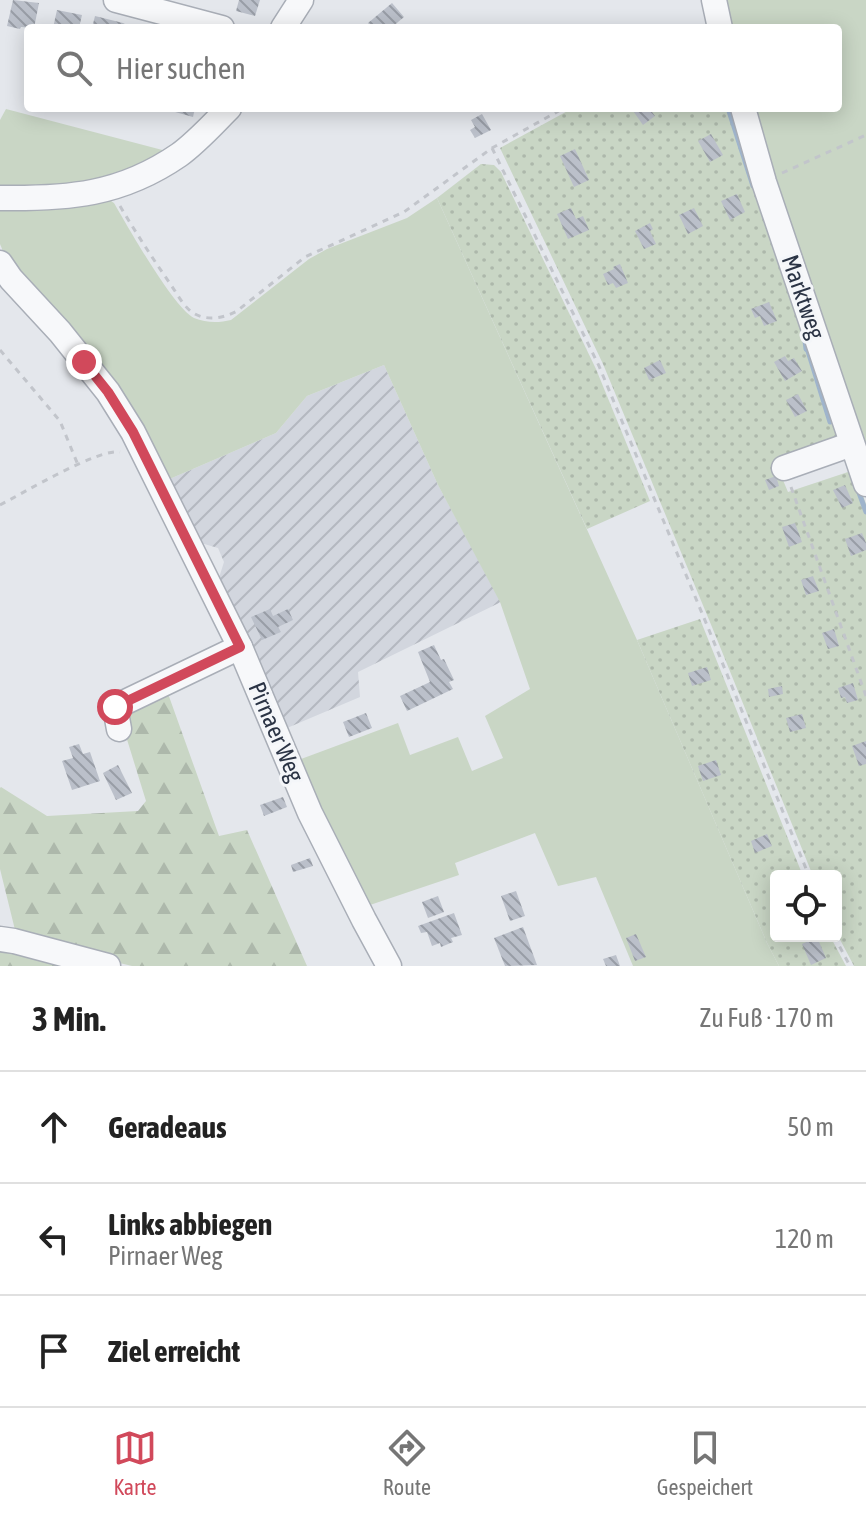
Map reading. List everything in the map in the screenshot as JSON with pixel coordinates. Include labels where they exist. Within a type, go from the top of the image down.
[{"type":"street","points":[[116,0],[207,24]]},
{"type":"street","points":[[286,24],[301,0]]},
{"type":"street","points":[[714,0],[719,24]]},
{"type":"street","points":[[0,198],[66,197],[110,189],[152,172],[181,153],[225,112]]},
{"type":"street","name":"Marktweg","points":[[744,112],[764,182],[866,484]]},
{"type":"street","name":"Pirnaer Weg","points":[[0,263],[108,392],[133,432],[240,647],[310,813],[389,966]]},
{"type":"street","points":[[784,468],[852,444]]},
{"type":"street","points":[[119,729],[115,707],[240,647]]},
{"type":"street","points":[[7,940],[108,966]]},
{"type":"path","points":[[110,189],[146,250],[185,306],[197,315],[226,317],[305,257],[404,212],[492,148],[557,112]]},
{"type":"path","points":[[764,182],[866,135]]},
{"type":"path","points":[[492,148],[599,366],[807,870]]},
{"type":"path","points":[[0,350],[60,421],[78,465]]},
{"type":"path","points":[[0,505],[78,465],[112,451],[120,452]]},
{"type":"path","points":[[784,468],[866,696]]},
{"type":"path","points":[[837,942],[850,966]]},
{"type":"shaded area","points":[[384,365],[438,485],[501,602],[358,672],[360,697],[287,728],[217,584],[224,562],[218,548],[194,541],[165,481],[276,433],[307,396]]},
{"type":"green space","points":[[718,0],[866,0],[866,469],[748,112],[842,112],[842,24],[723,24]]},
{"type":"green space","points":[[6,109],[170,152],[113,180],[0,191],[0,120]]},
{"type":"green space","points":[[566,112],[737,112],[846,439],[777,466],[788,492],[854,470],[866,504],[866,966],[854,966],[841,942],[842,870],[811,870],[603,364],[500,148]]},
{"type":"green space","points":[[481,164],[494,165],[501,172],[596,369],[650,501],[587,529],[437,198]]},
{"type":"green space","points":[[437,198],[637,640],[779,966],[633,966],[596,877],[558,886],[535,833],[455,863],[459,875],[367,906],[293,762],[398,723],[410,755],[458,737],[472,771],[503,758],[485,716],[530,689],[500,602],[438,485],[384,365],[307,396],[276,433],[165,481],[9,266],[0,244],[0,206],[108,199],[114,203],[151,265],[185,311],[199,320],[222,322],[231,320],[309,259],[407,218]]},
{"type":"green space","points":[[700,619],[801,870],[770,870],[770,942],[833,942],[846,966],[779,966],[637,640]]},
{"type":"green space","points":[[166,688],[219,836],[247,830],[307,966],[132,966],[17,938],[0,869],[0,788],[47,816],[138,811],[146,801],[120,709]]},
{"type":"green space","points":[[0,943],[91,966],[0,966]]},
{"type":"building","points":[[13,0],[39,3],[35,24],[24,24],[20,29],[7,26]]},
{"type":"building","points":[[239,0],[260,0],[255,16],[236,11]]},
{"type":"building","points":[[392,3],[404,17],[396,24],[368,23]]},
{"type":"building","points":[[57,10],[82,15],[80,24],[54,24]]},
{"type":"building","points":[[95,16],[125,24],[93,24]]},
{"type":"building","points":[[175,112],[194,112],[193,117]]},
{"type":"building","points":[[634,112],[652,112],[655,116],[643,125]]},
{"type":"building","points":[[482,114],[491,130],[475,138],[470,130],[475,127],[471,120]]},
{"type":"building","points":[[711,134],[723,155],[710,162],[698,141]]},
{"type":"building","points":[[575,149],[589,180],[574,187],[560,156]]},
{"type":"building","points":[[737,194],[745,212],[730,220],[721,201]]},
{"type":"building","points":[[571,208],[576,219],[583,216],[589,230],[568,239],[557,214]]},
{"type":"building","points":[[694,208],[703,226],[688,234],[679,215]]},
{"type":"building","points":[[650,223],[656,244],[644,249],[635,231]]},
{"type":"building","points":[[620,264],[628,283],[616,288],[613,283],[608,285],[603,274]]},
{"type":"building","points":[[769,302],[777,321],[764,326],[760,316],[755,318],[751,309]]},
{"type":"building","points":[[785,356],[788,361],[794,358],[802,371],[785,381],[774,362]]},
{"type":"building","points":[[660,360],[666,373],[649,380],[644,368]]},
{"type":"building","points":[[798,394],[807,411],[795,417],[786,400]]},
{"type":"building","points":[[776,476],[779,486],[769,490],[765,480]]},
{"type":"building","points":[[845,485],[853,503],[842,508],[833,490]]},
{"type":"building","points":[[795,523],[802,542],[789,547],[782,527]]},
{"type":"building","points":[[862,533],[866,550],[851,556],[845,539]]},
{"type":"building","points":[[813,576],[819,591],[806,595],[801,580]]},
{"type":"building","points":[[270,609],[273,616],[288,609],[293,620],[278,627],[281,632],[262,640],[251,617]]},
{"type":"building","points":[[834,629],[839,646],[828,649],[822,633]]},
{"type":"building","points":[[434,645],[454,680],[449,682],[453,689],[407,711],[400,696],[430,682],[418,652]]},
{"type":"building","points":[[707,667],[711,680],[692,686],[688,673]]},
{"type":"building","points":[[853,683],[858,700],[847,703],[845,697],[841,698],[838,688]]},
{"type":"building","points":[[782,686],[783,694],[769,697],[768,689]]},
{"type":"building","points":[[366,713],[372,728],[349,737],[343,722]]},
{"type":"building","points":[[802,714],[806,728],[790,732],[786,718]]},
{"type":"building","points":[[866,741],[866,764],[859,766],[852,746]]},
{"type":"building","points":[[79,744],[83,754],[90,752],[100,781],[72,790],[62,761],[73,758],[69,747]]},
{"type":"building","points":[[716,760],[721,775],[703,781],[698,766]]},
{"type":"building","points":[[118,765],[132,793],[116,800],[103,773]]},
{"type":"building","points":[[283,797],[287,807],[264,816],[260,805]]},
{"type":"building","points":[[767,834],[772,846],[755,853],[751,841]]},
{"type":"building","points":[[310,858],[313,866],[293,872],[291,865]]},
{"type":"building","points":[[516,891],[525,916],[510,921],[501,896]]},
{"type":"building","points":[[438,896],[444,912],[428,918],[422,902]]},
{"type":"building","points":[[454,913],[462,935],[451,938],[453,942],[441,947],[440,943],[432,946],[427,932],[421,933],[418,926]]},
{"type":"building","points":[[523,927],[537,965],[505,966],[494,938]]},
{"type":"building","points":[[636,934],[646,957],[635,961],[626,938]]},
{"type":"building","points":[[819,942],[826,958],[811,965],[802,944]]},
{"type":"building","points":[[616,955],[620,966],[606,966],[603,959]]},
{"type":"waterway","points":[[729,112],[753,186]]},
{"type":"waterway","points":[[805,341],[830,422]]},
{"type":"waterway","points":[[858,490],[866,512]]},
{"type":"route","points":[[84,362],[108,392],[133,432],[240,647],[115,707]]}]
